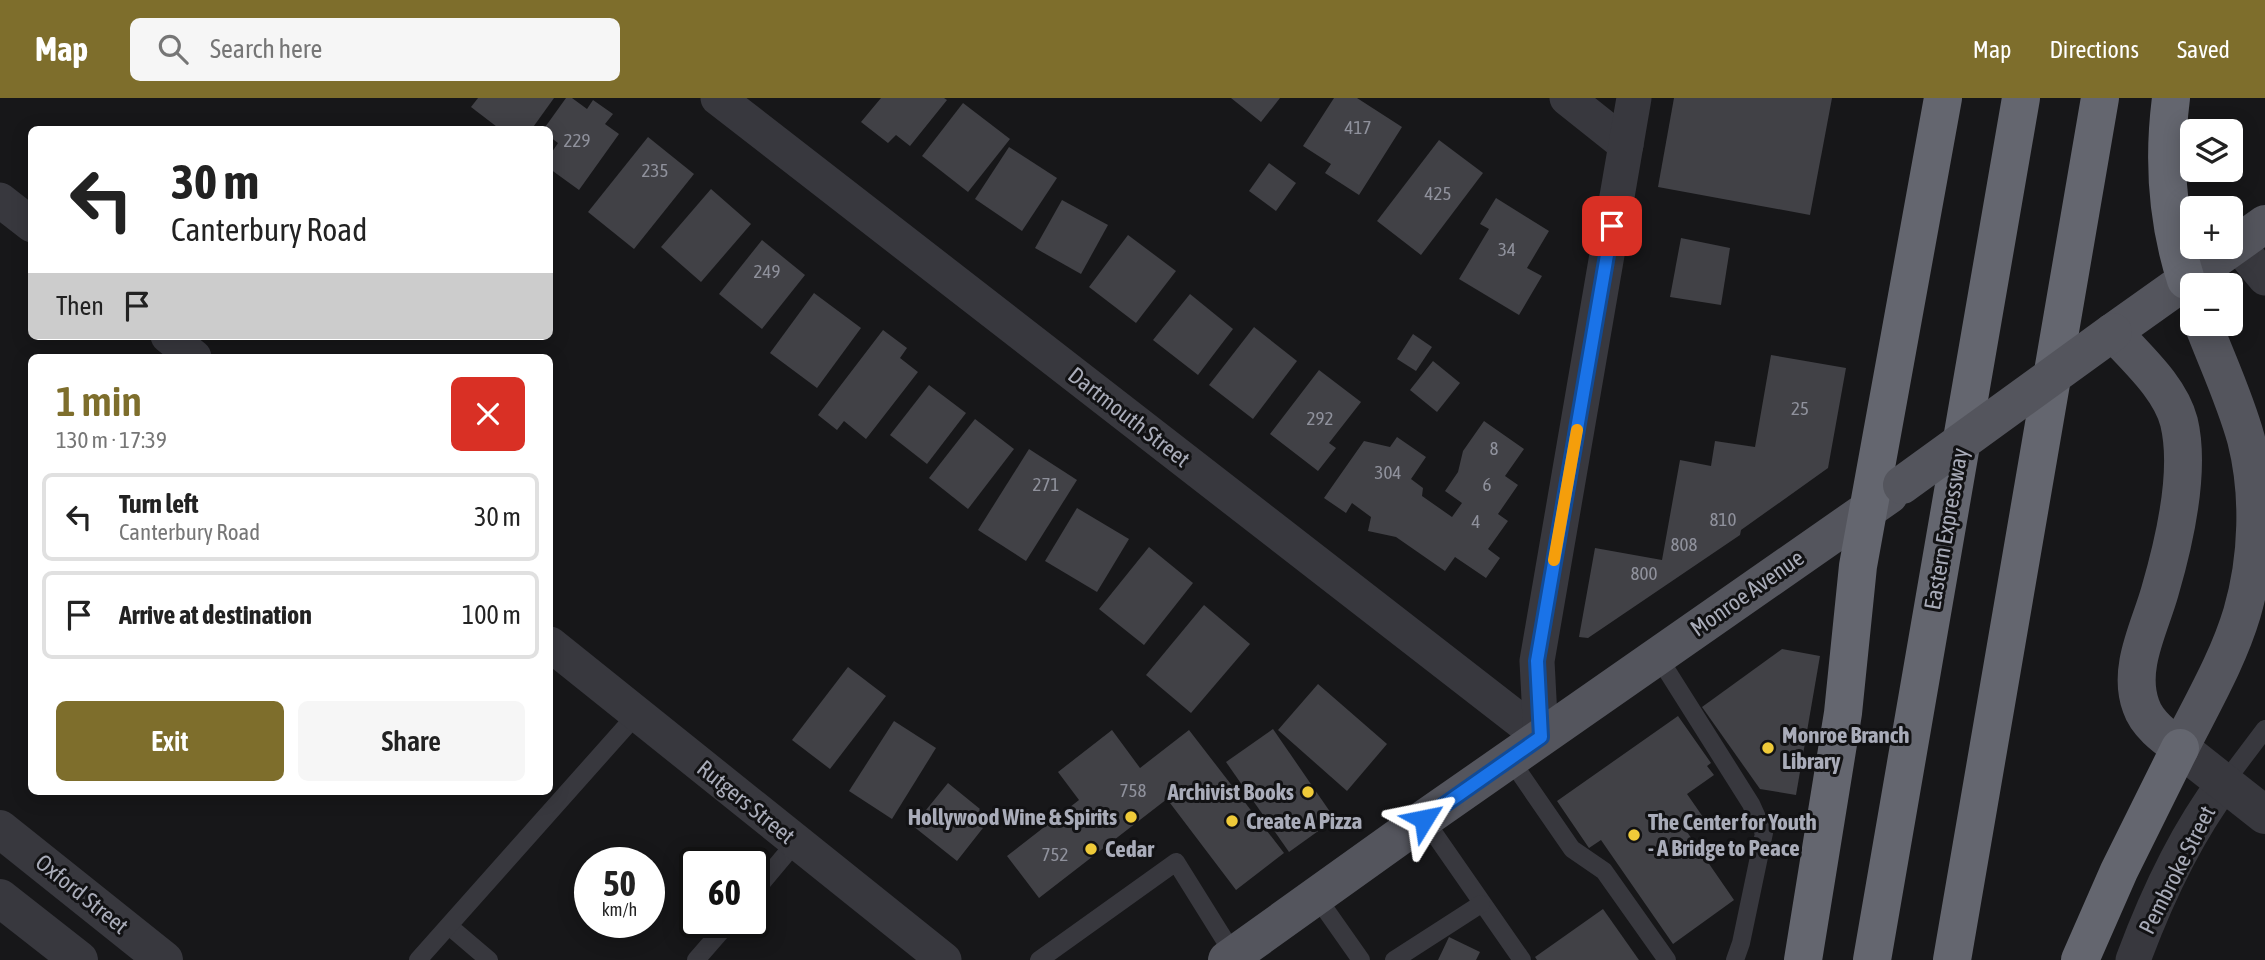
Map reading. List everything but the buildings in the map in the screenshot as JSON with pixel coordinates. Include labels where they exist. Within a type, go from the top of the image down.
[{"type":"highway","points":[[1803,960],[1843,713],[1854,596],[1943,98]]},
{"type":"highway","name":"Eastern Expressway","points":[[1872,960],[2021,98]]},
{"type":"highway","points":[[1952,960],[2100,98]]},
{"type":"highway","points":[[2171,98],[2167,151],[2169,201],[2172,230],[2184,273]]},
{"type":"highway","points":[[2080,960],[2119,871],[2180,748]]},
{"type":"main road","name":"Monroe Avenue","points":[[2208,273],[2251,234]]},
{"type":"main road","name":"Monroe Avenue","points":[[1230,958],[1657,655],[1870,509],[2113,332],[2180,295]]},
{"type":"main road","points":[[2113,332],[2167,396],[2179,422],[2182,468],[2173,535],[2162,584],[2138,661],[2136,685],[2146,716],[2180,748],[2235,633],[2247,593],[2254,547],[2253,490],[2245,438],[2207,336]]},
{"type":"street","name":"Dartmouth Street","points":[[718,98],[1541,737]]},
{"type":"street","points":[[1567,98],[1626,145]]},
{"type":"street","points":[[1541,737],[1537,661],[1634,98]]},
{"type":"street","points":[[0,200],[28,222]]},
{"type":"street","points":[[2251,234],[2265,278]]},
{"type":"street","points":[[173,340],[190,354]]},
{"type":"street","name":"Rutgers Street","points":[[553,646],[944,960]]},
{"type":"street","points":[[2180,748],[2265,816]]},
{"type":"street","name":"Pembroke Street","points":[[2133,960],[2187,841],[2207,806],[2225,782]]},
{"type":"street","name":"Oxford Street","points":[[0,829],[164,960]]},
{"type":"street","points":[[0,898],[79,960]]},
{"type":"lane","points":[[1657,655],[1751,804],[1764,833],[1735,960]]},
{"type":"lane","points":[[418,960],[637,715]]},
{"type":"lane","points":[[2225,782],[2265,729]]},
{"type":"lane","points":[[1510,759],[1572,849],[1604,871],[1667,960]]},
{"type":"lane","points":[[1424,819],[1522,960]]},
{"type":"lane","points":[[770,873],[796,842]]},
{"type":"lane","points":[[1039,960],[1176,862],[1230,958]]},
{"type":"lane","points":[[1316,896],[1361,960]]},
{"type":"lane","points":[[1394,960],[1481,904]]},
{"type":"lane","points":[[449,926],[489,960]]},
{"type":"lane","points":[[696,960],[715,938]]},
{"type":"slow traffic","points":[[1554,560],[1577,430]]},
{"type":"place","name":"Monroe Branch Library","points":[[1768,748]]},
{"type":"place","name":"Archivist Books","points":[[1308,792]]},
{"type":"place","name":"Hollywood Wine & Spirits","points":[[1131,817]]},
{"type":"place","name":"Create A Pizza","points":[[1232,821]]},
{"type":"place","name":"The Center for Youth - A Bridge to Peace","points":[[1634,835]]},
{"type":"place","name":"Cedar","points":[[1091,849]]},
{"type":"route","points":[[1424,819],[1541,737],[1537,661],[1612,226]]}]
